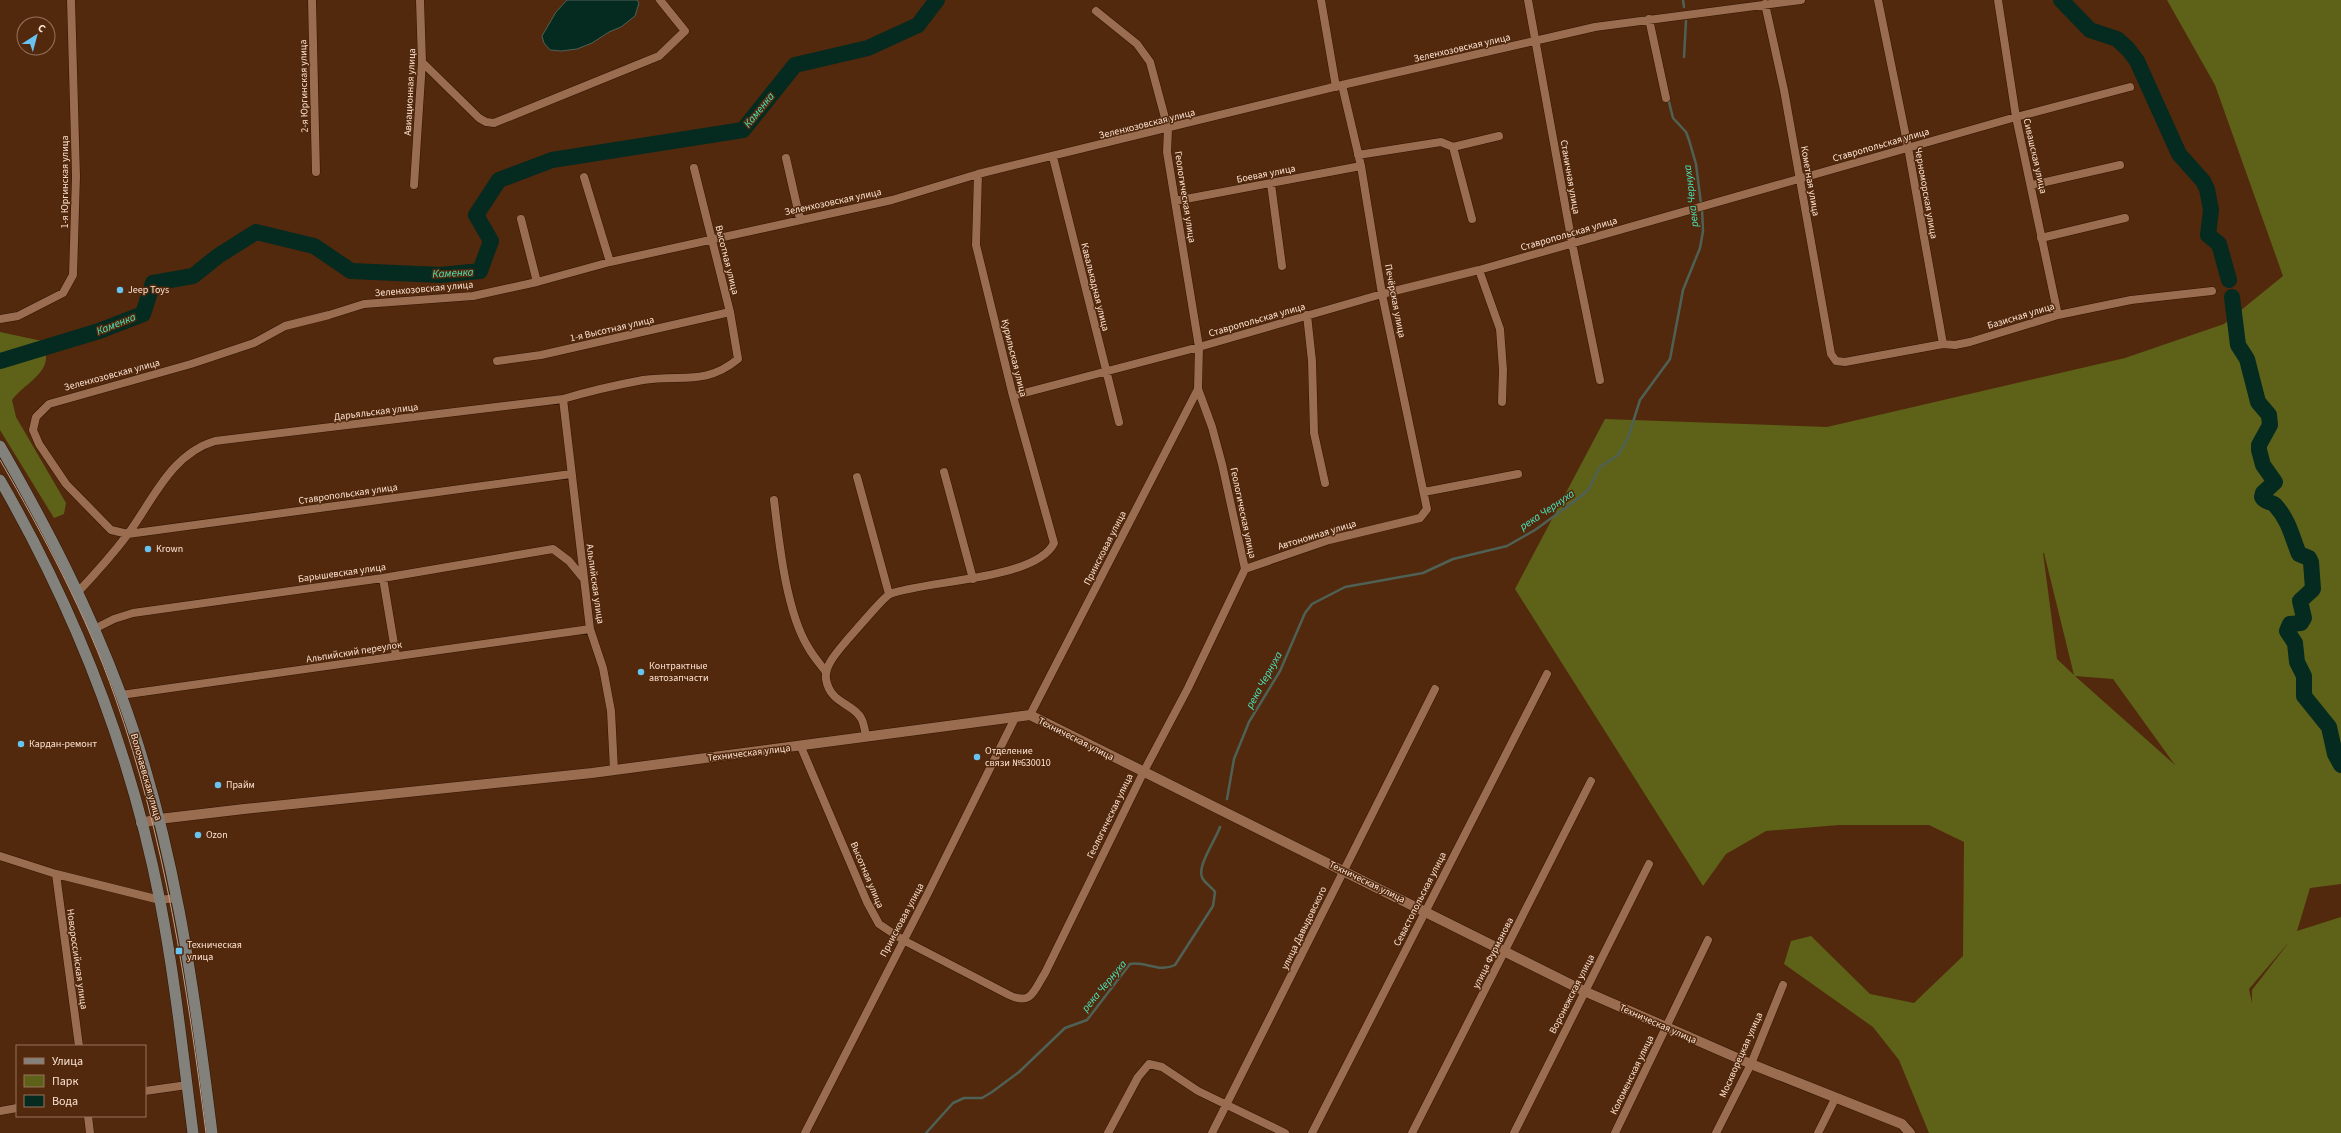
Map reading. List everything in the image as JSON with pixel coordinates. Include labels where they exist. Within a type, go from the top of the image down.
[{"type":"main road","name":"Волочаевская улица","points":[[0,446],[33,504],[78,592],[122,695],[159,819],[176,898],[196,1006],[212,1133]]},
{"type":"main road","name":"Волочаевская улица","points":[[0,480],[63,602],[81,642],[108,712],[141,823],[160,900],[178,1009],[193,1133]]},
{"type":"street","name":"1-я Юргинская улица","points":[[0,320],[18,316],[63,293],[73,275],[76,176],[71,0]]},
{"type":"street","name":"2-я Юргинская улица","points":[[312,0],[316,172]]},
{"type":"street","name":"Авиационная улица","points":[[414,185],[422,62],[420,0]]},
{"type":"street","points":[[422,62],[479,118],[486,122],[494,122],[659,56],[685,31],[660,0]]},
{"type":"street","name":"Печёрская улица","points":[[1321,0],[1339,86],[1361,166],[1382,294],[1424,492],[1427,508],[1420,518]]},
{"type":"street","name":"Станичная улица","points":[[1528,0],[1572,243],[1600,380]]},
{"type":"street","name":"Зеленхозовская улица","points":[[128,534],[111,530],[66,484],[39,444],[33,430],[36,417],[49,404],[191,364],[254,343],[285,326],[330,315],[364,304],[473,296],[537,282],[610,262],[892,200],[978,174],[1168,129],[1339,86],[1595,27],[1650,18],[1801,0]]},
{"type":"street","name":"Черноморская улица","points":[[1878,0],[1908,147],[1943,344]]},
{"type":"street","name":"Сивашская улица","points":[[1998,0],[2016,117],[2032,185],[2041,238],[2058,315]]},
{"type":"street","name":"Кометная улица","points":[[1765,4],[1784,90],[1831,354],[1836,361]]},
{"type":"street","name":"Геологическая улица","points":[[1026,999],[1031,996],[1045,973],[1143,773],[1188,688],[1245,569],[1222,464],[1212,427],[1198,389],[1199,347],[1167,152],[1168,129],[1150,62],[1144,52],[1096,11]]},
{"type":"street","points":[[1650,18],[1666,98]]},
{"type":"street","name":"Ставропольская улица","points":[[1013,396],[1199,347],[1382,294],[1479,270],[1800,180],[1908,147],[2130,87]]},
{"type":"street","points":[[1358,155],[1441,142],[1453,147],[1499,136]]},
{"type":"street","points":[[1453,147],[1472,219]]},
{"type":"street","name":"Кавалькадная улица","points":[[1053,157],[1118,422]]},
{"type":"street","points":[[786,158],[800,219]]},
{"type":"street","points":[[2032,185],[2120,165]]},
{"type":"street","name":"Боевая улица","points":[[1175,201],[1361,166]]},
{"type":"street","name":"Высотная улица","points":[[694,168],[730,312],[738,359]]},
{"type":"street","name":"Курильская улица","points":[[973,579],[1011,570],[1042,557],[1051,551],[1054,543],[1013,396],[976,245],[978,174]]},
{"type":"street","points":[[584,177],[610,262]]},
{"type":"street","points":[[1271,184],[1282,266]]},
{"type":"street","points":[[2041,238],[2125,218]]},
{"type":"street","points":[[521,219],[537,282]]},
{"type":"street","points":[[1479,270],[1500,329],[1503,370],[1502,402]]},
{"type":"street","name":"Базисная улица","points":[[1836,361],[1845,362],[1943,344],[1955,345],[1970,342],[2058,315],[2131,300],[2212,291]]},
{"type":"street","name":"1-я Высотная улица","points":[[497,361],[540,355],[730,312]]},
{"type":"street","points":[[1307,315],[1312,361],[1314,433],[1325,483]]},
{"type":"street","name":"Дарьяльская улица","points":[[78,592],[128,534],[164,478],[199,446],[215,441],[563,399],[604,387],[645,380],[678,376],[699,378],[726,369],[738,359]]},
{"type":"street","name":"Приисковая улица","points":[[1030,715],[1198,389]]},
{"type":"street","name":"Альпийская улица","points":[[563,399],[590,629],[603,668],[611,711],[614,770]]},
{"type":"street","points":[[866,736],[861,718],[840,702],[831,691],[826,680],[826,672],[836,653],[889,594],[973,579],[944,472]]},
{"type":"street","name":"Ставропольская улица","points":[[128,534],[571,474]]},
{"type":"street","points":[[1424,492],[1518,474]]},
{"type":"street","points":[[857,477],[889,594]]},
{"type":"street","points":[[774,500],[780,556],[797,620],[808,646],[826,672]]},
{"type":"street","name":"Автономная улица","points":[[1245,569],[1328,540],[1420,518]]},
{"type":"street","name":"Барышевская улица","points":[[94,629],[114,619],[133,614],[383,578],[553,549],[569,561],[583,578]]},
{"type":"street","points":[[383,578],[396,656]]},
{"type":"street","name":"Альпийский переулок","points":[[122,695],[590,629]]},
{"type":"street","name":"Севастопольская улица","points":[[1312,1133],[1424,910],[1547,674]]},
{"type":"street","name":"улица Давыдовского","points":[[1212,1133],[1436,689]]},
{"type":"street","name":"Техническая улица","points":[[141,823],[159,819],[614,770],[801,747],[866,736],[1030,715],[1143,773],[1424,910],[1584,991],[1750,1064],[1902,1124],[1910,1133]]},
{"type":"street","name":"Приисковая улица","points":[[804,1133],[1016,716]]},
{"type":"street","name":"Высотная улица","points":[[801,747],[872,915],[879,924],[903,940],[1018,999],[1026,999]]},
{"type":"street","name":"улица Фурманова","points":[[1412,1133],[1591,781]]},
{"type":"street","points":[[0,856],[56,874],[160,900],[176,898]]},
{"type":"street","name":"Воронежская улица","points":[[1514,1133],[1584,991],[1650,864]]},
{"type":"street","name":"Новороссийская улица","points":[[56,874],[79,1045]]},
{"type":"street","name":"Коломенская улица","points":[[1615,1133],[1708,940]]},
{"type":"street","name":"Москворецкая улица","points":[[1716,1133],[1750,1064],[1783,985]]},
{"type":"street","points":[[1108,1133],[1138,1077],[1149,1064],[1162,1067],[1198,1091],[1285,1133]]},
{"type":"street","points":[[146,1090],[187,1085]]},
{"type":"street","points":[[1818,1133],[1836,1099]]},
{"type":"street","points":[[0,1111],[16,1108]]},
{"type":"street","points":[[88,1117],[90,1133]]},
{"type":"green space","points":[[2167,0],[2341,0],[2341,884],[2310,888],[2297,931],[2341,917],[2341,1133],[1929,1133],[1899,1060],[1873,1027],[1784,964],[1791,941],[1811,936],[1870,994],[1914,1003],[1963,956],[1964,842],[1929,825],[1839,825],[1766,831],[1726,854],[1703,886],[1515,589],[1605,419],[1827,427],[2125,358],[2224,324],[2283,276],[2215,85]],"holes":[[[2044,553],[2074,675],[2057,659]],[[2075,676],[2113,679],[2175,765]],[[2290,941],[2252,990],[2252,1003],[2249,989]]]},
{"type":"green space","points":[[0,332],[42,341],[46,352],[46,360],[43,368],[38,375],[12,400],[16,417],[66,503],[64,514],[54,518],[0,430]]},
{"type":"water","points":[[567,0],[637,0],[639,3],[635,16],[621,27],[609,32],[592,43],[577,49],[561,51],[550,50],[544,43],[542,36],[556,12]]},
{"type":"waterway","name":"Каменка","points":[[0,361],[99,331],[143,314],[153,283],[193,276],[218,256],[256,232],[314,246],[351,271],[441,275],[480,271],[491,241],[476,215],[499,180],[552,160],[743,130],[795,65],[868,48],[918,25],[937,0]]},
{"type":"waterway","name":"река Чернуха","points":[[1683,0],[1684,7]]},
{"type":"waterway","points":[[2061,0],[2090,30],[2117,39],[2128,49],[2137,61],[2179,154],[2203,181],[2207,189],[2211,210],[2208,235],[2219,244],[2229,280]]},
{"type":"waterway","name":"река Чернуха","points":[[1684,57],[1686,21]]},
{"type":"waterway","name":"река Чернуха","points":[[1669,102],[1673,118],[1686,132],[1689,140],[1696,164],[1701,204]]},
{"type":"waterway","name":"река Чернуха","points":[[1227,799],[1234,759],[1249,722],[1280,671],[1305,613],[1312,604],[1345,587],[1423,573],[1453,559],[1507,546],[1535,530],[1579,498],[1588,490],[1600,467],[1618,455],[1628,438],[1640,400],[1670,359],[1683,290],[1700,248],[1703,231],[1702,209]]},
{"type":"waterway","points":[[2232,297],[2238,345],[2247,359],[2258,402],[2269,415],[2270,425],[2259,445],[2259,450],[2263,465],[2275,482],[2263,493],[2262,497],[2275,505],[2280,511],[2290,529],[2299,554],[2309,558],[2311,562],[2313,589],[2300,601],[2304,618],[2301,623],[2290,624],[2287,631],[2295,643],[2297,662],[2304,676],[2304,696],[2329,727],[2335,754],[2341,765]]},
{"type":"waterway","name":"река Чернуха","points":[[926,1133],[953,1103],[964,1098],[982,1098],[992,1092],[1019,1072],[1065,1028],[1087,1020],[1130,964],[1142,964],[1163,968],[1175,965],[1213,906],[1215,892],[1203,879],[1201,872],[1204,860],[1220,827]]},
{"type":"tram line","points":[[0,460],[63,576],[91,636],[104,666],[132,750],[148,804],[172,913],[191,1023],[206,1133]]},
{"type":"place","name":"Jeep Toys","points":[[120,290]]},
{"type":"place","name":"Krown","points":[[148,549]]},
{"type":"place","name":"Контрактные автозапчасти","points":[[641,672]]},
{"type":"place","name":"Кардан-ремонт","points":[[21,744]]},
{"type":"place","name":"Отделение связи №630010","points":[[977,757]]},
{"type":"place","name":"Прайм","points":[[218,785]]},
{"type":"place","name":"Ozon","points":[[198,835]]},
{"type":"place","name":"Техническая улица","points":[[179,951]]}]
